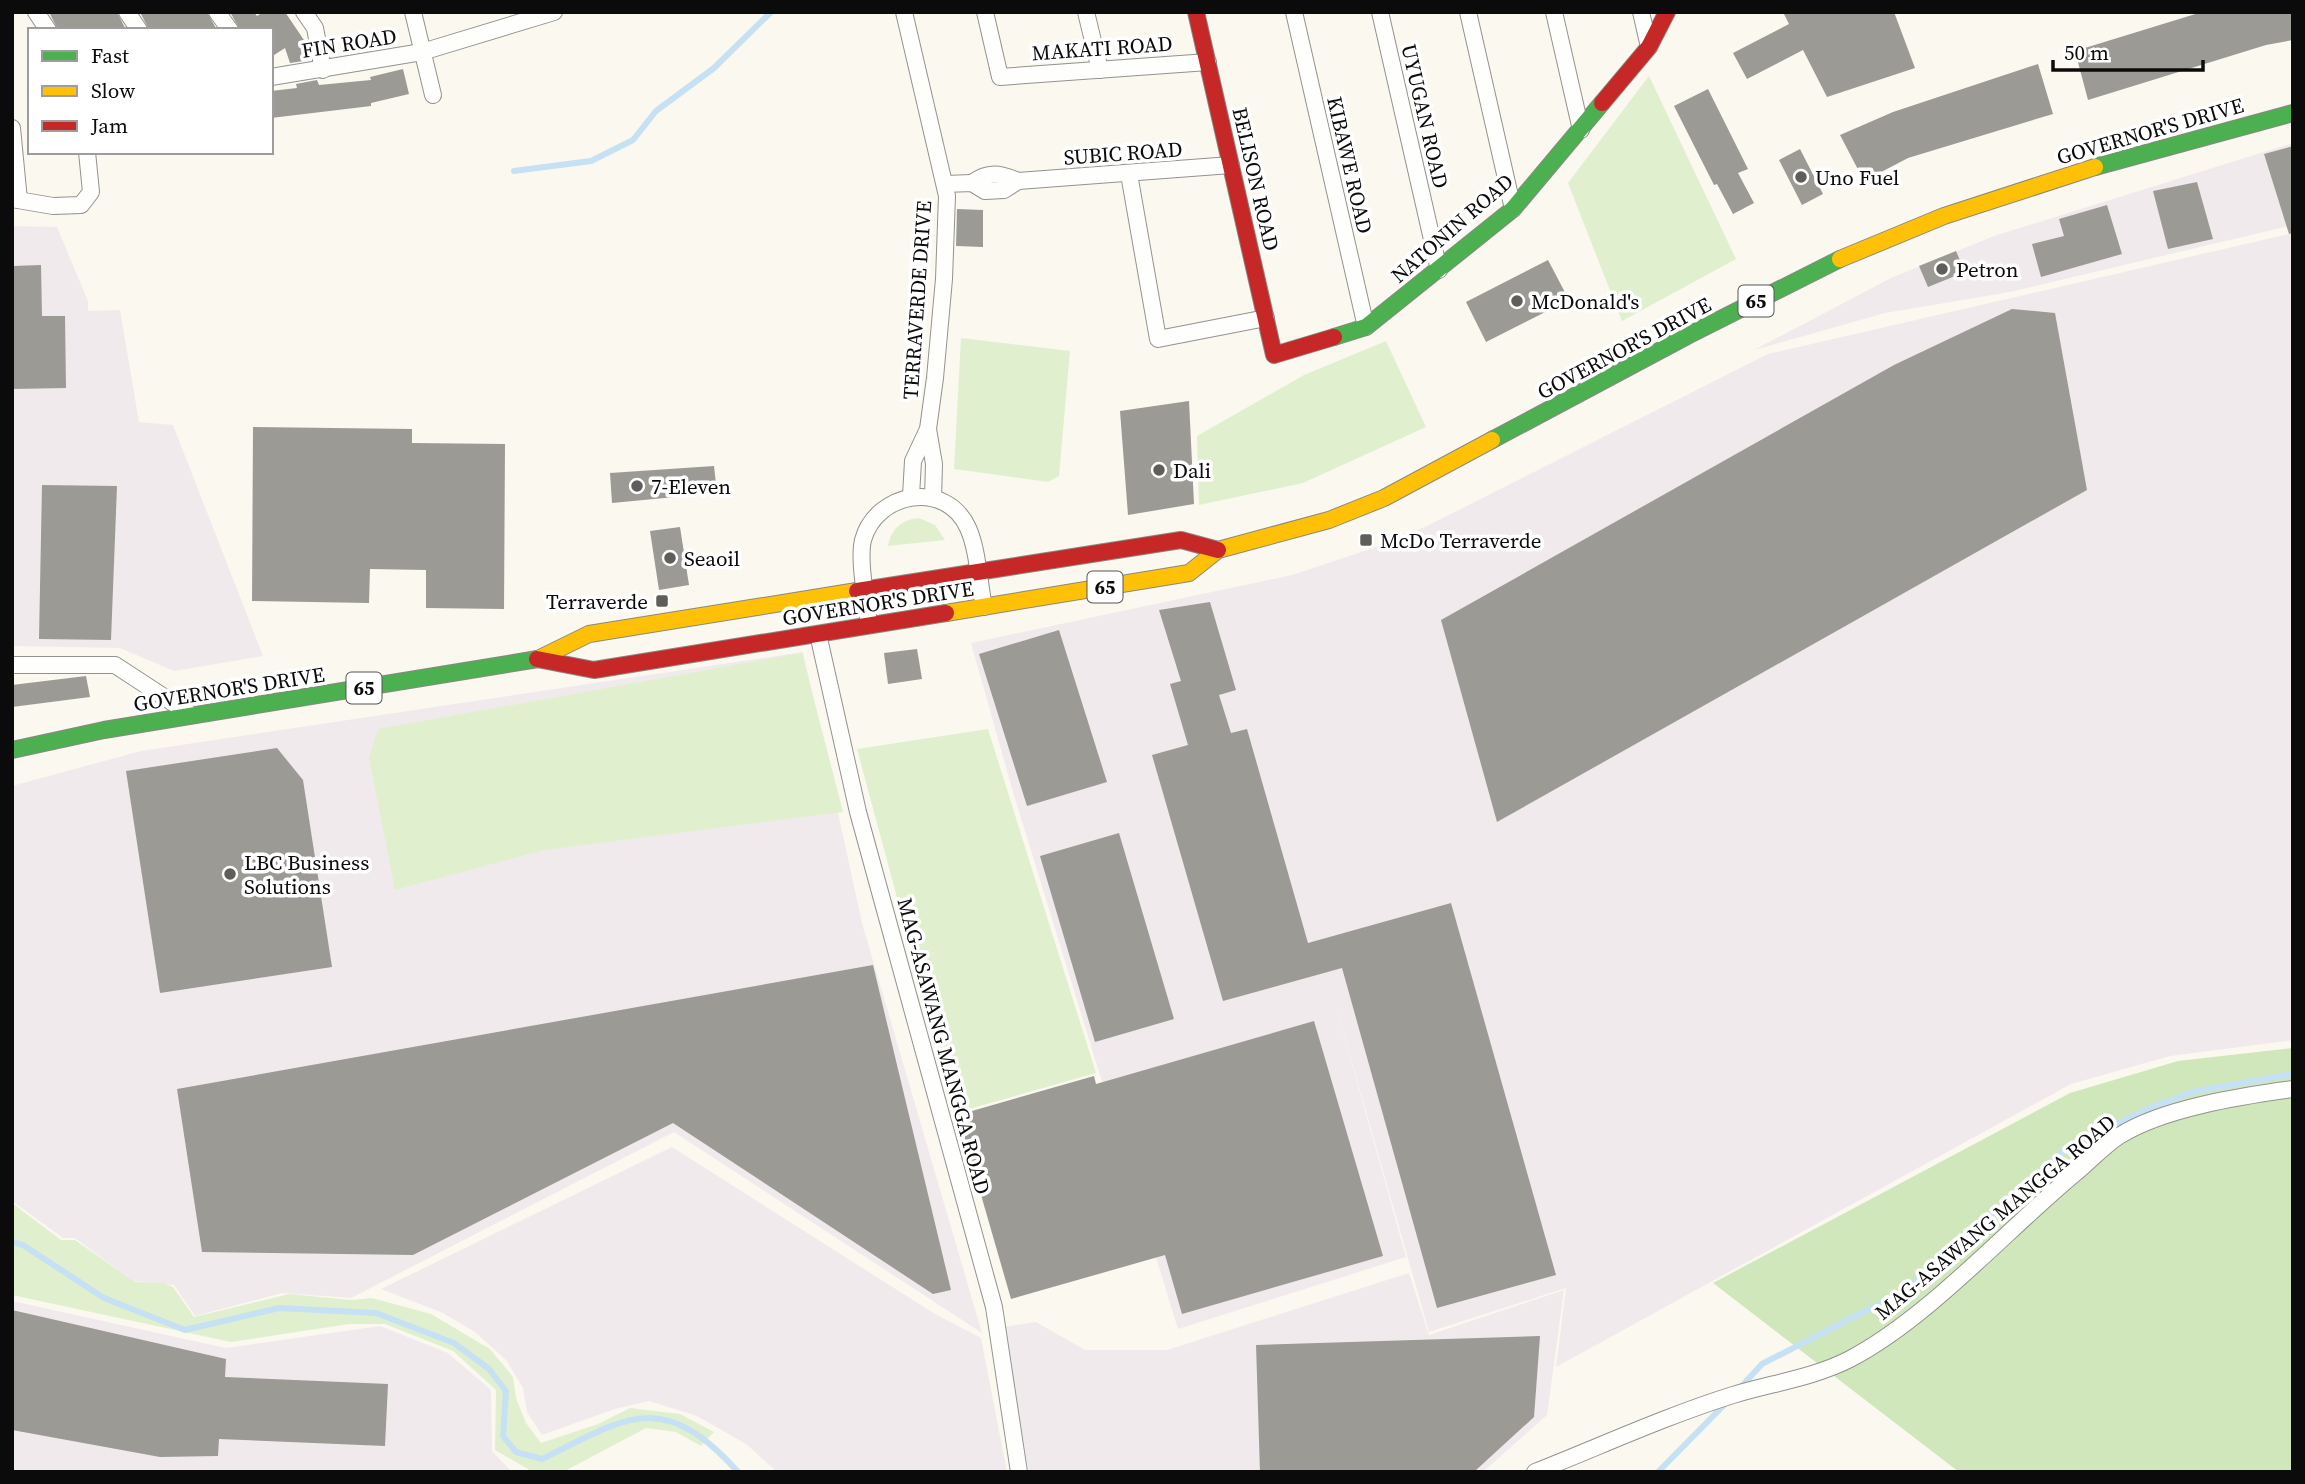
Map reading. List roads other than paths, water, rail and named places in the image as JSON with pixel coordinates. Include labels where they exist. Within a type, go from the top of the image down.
[{"type":"main road","name":"BELISON ROAD","points":[[1196,12],[1274,355]]},
{"type":"main road","name":"NATONIN ROAD","points":[[1274,355],[1366,327],[1513,209],[1649,47],[1667,12]]},
{"type":"main road","name":"GOVERNOR'S DRIVE","points":[[537,659],[594,670],[1189,573],[1218,550],[1329,520],[1384,498],[1689,335],[1867,246],[1944,216],[2093,169],[2293,113]]},
{"type":"main road","name":"GOVERNOR'S DRIVE","points":[[12,750],[104,730],[537,659],[589,634],[1181,540],[1218,550]]},
{"type":"street","points":[[36,12],[47,28]]},
{"type":"street","points":[[127,12],[138,28]]},
{"type":"street","points":[[218,12],[229,28]]},
{"type":"street","points":[[304,12],[314,28],[323,70]]},
{"type":"street","points":[[413,12],[433,95]]},
{"type":"street","name":"FIN ROAD","points":[[273,77],[422,52],[507,19],[554,12]]},
{"type":"street","name":"TERRAVERDE DRIVE","points":[[904,12],[945,184],[944,291],[928,429],[934,464],[933,498]]},
{"type":"street","name":"MAKATI ROAD","points":[[985,12],[1000,77],[1208,62]]},
{"type":"street","points":[[1086,12],[1100,70]]},
{"type":"street","name":"KIBAWE ROAD","points":[[1294,12],[1366,327]]},
{"type":"street","name":"UYUGAN ROAD","points":[[1380,12],[1439,271]]},
{"type":"street","points":[[1468,12],[1513,209]]},
{"type":"street","points":[[1554,12],[1581,130]]},
{"type":"street","points":[[1641,12],[1649,47]]},
{"type":"street","points":[[12,128],[16,200],[54,206],[81,205],[91,192],[87,154]]},
{"type":"street","name":"SUBIC ROAD","points":[[945,184],[972,183],[984,174],[1003,174],[1018,181],[1231,165]]},
{"type":"street","points":[[1129,174],[1158,339],[1266,318]]},
{"type":"street","name":"TERRAVERDE DRIVE","points":[[911,496],[913,461],[928,429]]},
{"type":"street","points":[[869,625],[862,544],[868,526],[878,512],[894,501],[911,496],[933,498],[960,515],[969,529],[984,607]]},
{"type":"street","name":"MAG-ASAWANG MANGGA ROAD","points":[[818,634],[858,812],[994,1307],[1019,1472]]},
{"type":"street","points":[[12,664],[115,665],[192,715]]},
{"type":"street","name":"MAG-ASAWANG MANGGA ROAD","points":[[1535,1472],[1722,1399],[1799,1379],[1850,1359],[1894,1330],[1960,1276],[2028,1212],[2120,1135],[2174,1113],[2220,1101],[2293,1089]]},
{"type":"waterway","points":[[514,171],[591,161],[633,140],[656,111],[714,68],[771,12]]},
{"type":"waterway","points":[[1740,1388],[1762,1364],[1904,1291],[2067,1148],[2154,1106],[2196,1091],[2293,1074]]},
{"type":"waterway","points":[[12,1242],[23,1245],[104,1298],[185,1330],[279,1308],[376,1313],[454,1343],[489,1369],[506,1391],[503,1436],[516,1452],[542,1459],[599,1431],[622,1422],[644,1418],[666,1420],[688,1429],[712,1446],[738,1472]]},
{"type":"waterway","points":[[1658,1472],[1728,1401]]},
{"type":"place","name":"Uno Fuel","points":[[1801,177]]},
{"type":"place","name":"Petron","points":[[1942,269]]},
{"type":"place","name":"McDonald's","points":[[1517,301]]},
{"type":"place","name":"Dali","points":[[1159,470]]},
{"type":"place","name":"7-Eleven","points":[[637,486]]},
{"type":"place","name":"McDo Terraverde","points":[[1366,540]]},
{"type":"place","name":"Seaoil","points":[[670,558]]},
{"type":"place","name":"Terraverde","points":[[662,601]]},
{"type":"place","name":"LBC Business Solutions","points":[[230,874]]}]
